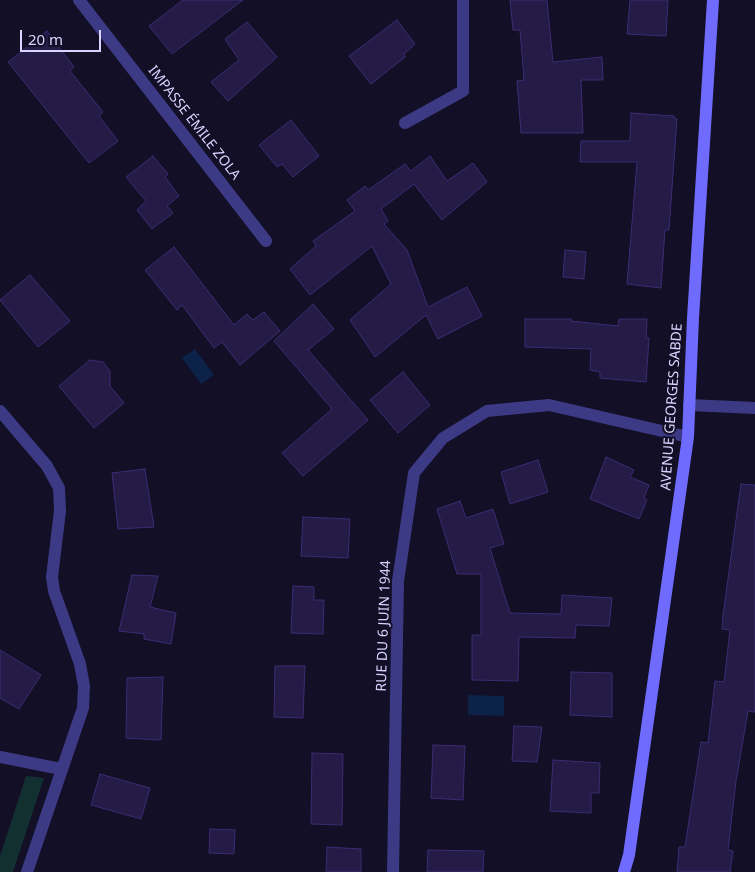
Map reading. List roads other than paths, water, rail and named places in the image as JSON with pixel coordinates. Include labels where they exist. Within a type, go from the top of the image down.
[{"type":"street","name":"IMPASSE ÉMILE ZOLA","points":[[79,0],[266,241]]},
{"type":"street","points":[[405,123],[463,91],[463,0]]},
{"type":"street","name":"AVENUE GEORGES SABDE","points":[[624,872],[629,855],[688,437],[713,0]]},
{"type":"street","name":"RUE DU 6 JUIN 1944","points":[[393,872],[398,581],[414,473],[443,438],[486,412],[548,405],[688,437]]},
{"type":"street","points":[[689,405],[755,408]]},
{"type":"street","points":[[0,411],[47,466],[59,488],[60,511],[52,577],[54,591],[80,664],[84,686],[83,708],[27,872]]},
{"type":"street","points":[[0,757],[61,769]]},
{"type":"water","points":[[195,349],[214,375],[201,384],[182,358]]},
{"type":"water","points":[[468,695],[504,696],[504,716],[468,715]]}]
